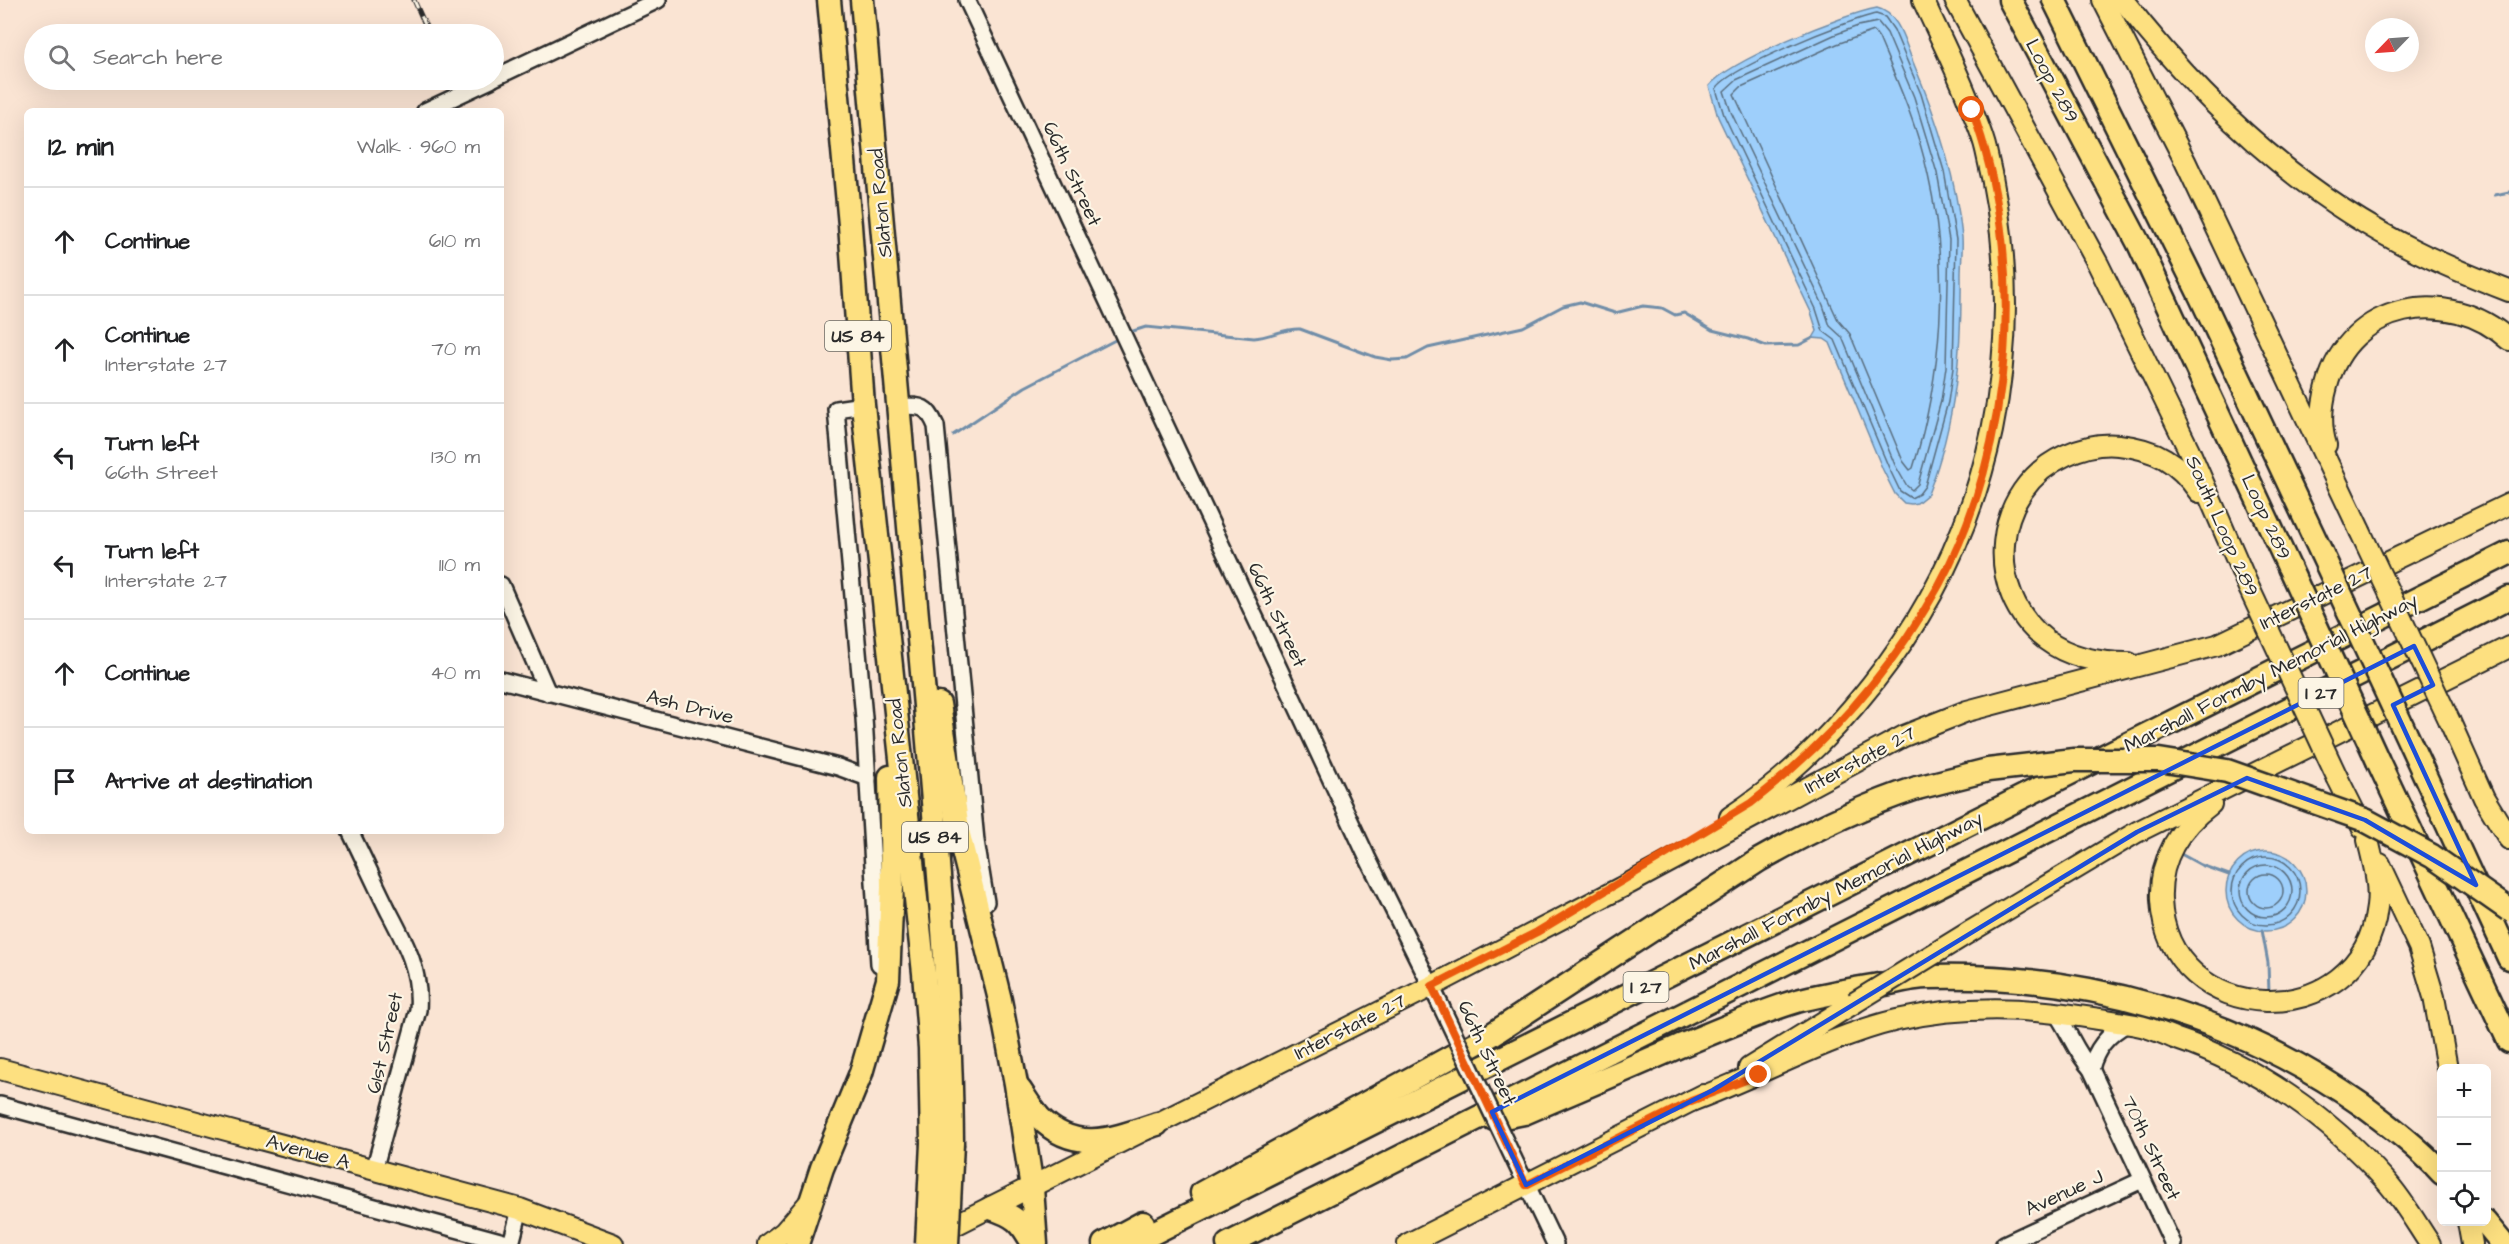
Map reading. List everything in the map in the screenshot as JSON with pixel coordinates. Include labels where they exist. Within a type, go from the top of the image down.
[{"type":"highway","name":"Slaton Road","points":[[829,0],[863,405],[924,972],[931,1060],[942,1143],[947,1244]]},
{"type":"highway","name":"Slaton Road","points":[[862,0],[911,531],[948,1021],[942,1143],[927,1244]]},
{"type":"highway","name":"Loop 289","points":[[2010,0],[2139,244],[2509,1041]]},
{"type":"highway","name":"Loop 289","points":[[2054,0],[2201,297],[2509,958]]},
{"type":"highway","points":[[863,405],[900,406]]},
{"type":"highway","points":[[911,531],[933,656],[959,835],[1000,1000],[1016,1084],[1032,1188],[1034,1244]]},
{"type":"highway","name":"Marshall Formby Memorial Highway","points":[[1131,1244],[2509,553]]},
{"type":"highway","name":"Marshall Formby Memorial Highway","points":[[1228,1244],[2509,598]]},
{"type":"highway","points":[[797,1244],[810,1202],[861,1073],[888,980],[892,887],[889,741],[891,671]]},
{"type":"highway","points":[[1104,1244],[1491,1035],[1786,845],[1871,804],[1917,788],[1988,770],[2074,760],[2159,760],[2227,771],[2365,820],[2432,856],[2509,910]]},
{"type":"highway","points":[[1466,1125],[1524,1113],[1739,1022],[1797,1001],[1927,977],[2052,984],[2107,992],[2210,1023],[2322,1077],[2396,1130],[2441,1172]]},
{"type":"highway","points":[[1016,1084],[1038,1116],[1065,1135],[1081,1140],[1095,1142],[1112,1139],[1157,1124]]},
{"type":"highway","points":[[991,1208],[1009,1214],[1022,1224],[1034,1244]]},
{"type":"highway","points":[[2489,1226],[2503,1244]]},
{"type":"main road","points":[[1537,932],[1718,825],[1784,778],[1853,709],[1886,667],[1915,625],[1940,582],[1961,533],[1981,478],[1997,406],[2005,322],[2006,279],[2002,232],[1986,146],[1961,80],[1923,0]]},
{"type":"main road","name":"South Loop 289","points":[[1955,0],[2098,264],[2189,450],[2249,588],[2419,947],[2434,998],[2446,1064]]},
{"type":"main road","points":[[2103,0],[2185,161],[2339,485],[2467,763],[2484,798],[2509,839]]},
{"type":"main road","points":[[2123,0],[2177,66],[2228,118],[2311,187],[2415,251],[2509,291]]},
{"type":"main road","points":[[2339,485],[2324,439],[2324,396],[2334,365],[2356,336],[2393,314],[2426,307],[2456,310],[2469,315],[2486,322],[2509,340]]},
{"type":"main road","points":[[2217,645],[2129,663],[2104,662],[2077,656],[2046,640],[2030,625],[2007,584],[2003,564],[2010,514],[2028,484],[2043,468],[2059,458],[2077,450],[2095,446],[2113,444],[2137,447],[2170,461],[2185,472],[2220,522]]},
{"type":"main road","points":[[2438,538],[2509,493]]},
{"type":"main road","name":"Interstate 27","points":[[916,1244],[1432,986],[1894,741],[1934,722],[1967,711],[2217,645],[2509,504]]},
{"type":"main road","points":[[1691,1101],[2137,832],[2509,647]]},
{"type":"main road","points":[[2467,763],[2509,817]]},
{"type":"main road","points":[[2266,768],[2214,802],[2188,823],[2175,840],[2166,858],[2161,892],[2162,914],[2168,934],[2184,960],[2204,980],[2235,998],[2272,1003],[2303,998],[2331,984],[2342,975],[2362,952],[2374,923],[2378,891],[2368,840]]},
{"type":"main road","points":[[1408,1244],[1523,1179],[1691,1101],[1728,1088],[1828,1043],[1897,1020],[1936,1012],[1982,1010],[2086,1015],[2148,1029],[2210,1051],[2239,1065],[2318,1117],[2363,1158],[2406,1207],[2430,1244]]},
{"type":"main road","name":"Avenue A","points":[[0,1069],[520,1209],[560,1222],[613,1244]]},
{"type":"main road","points":[[768,1244],[784,1232],[810,1202]]},
{"type":"main road","points":[[2469,1226],[2472,1244]]},
{"type":"street","points":[[504,73],[658,0]]},
{"type":"street","name":"66th Street","points":[[967,0],[1362,846],[1432,986],[1555,1244]]},
{"type":"street","points":[[431,108],[469,90]]},
{"type":"street","name":"Slaton Road","points":[[863,405],[836,409],[868,778],[879,966],[879,1012]]},
{"type":"street","points":[[900,406],[920,406],[930,414],[936,426],[976,841],[1000,1000]]},
{"type":"street","points":[[504,592],[548,693]]},
{"type":"street","name":"Ash Drive","points":[[504,681],[838,767],[868,778]]},
{"type":"street","name":"61st Street","points":[[352,834],[400,931],[417,972],[420,991],[418,1010],[374,1170]]},
{"type":"street","name":"70th Street","points":[[2056,1013],[2067,1028],[2082,1059],[2091,1069],[2173,1244]]},
{"type":"street","points":[[2091,1069],[2100,1047],[2111,1034],[2127,1024]]},
{"type":"street","name":"Avenue A","points":[[0,1105],[511,1244]]},
{"type":"street","name":"Avenue J","points":[[2004,1244],[2142,1180]]},
{"type":"street","points":[[511,1244],[520,1209]]},
{"type":"highlighted area","points":[[2414,646],[2433,685],[2393,705],[2476,885],[2365,820],[2247,778],[2137,832],[1713,1090],[1526,1185],[1492,1112]]},
{"type":"water","points":[[1877,8],[1885,11],[1896,22],[1930,105],[1950,170],[1962,237],[1960,330],[1951,413],[1928,494],[1917,503],[1911,504],[1904,503],[1895,494],[1830,343],[1824,339],[1813,338],[1817,331],[1811,312],[1718,117],[1709,86],[1739,64],[1762,52],[1839,19]]},
{"type":"water","points":[[2266,851],[2281,854],[2294,863],[2303,876],[2306,891],[2303,906],[2294,919],[2281,928],[2266,931],[2251,928],[2238,919],[2229,906],[2226,891],[2229,876],[2238,863],[2251,854]]},
{"type":"waterway","points":[[2495,195],[2509,192]]},
{"type":"waterway","points":[[1130,332],[1146,327],[1254,338],[1300,329],[1375,357],[1392,360],[1407,359],[1428,348],[1523,327],[1563,306],[1580,302],[1615,313],[1643,306],[1662,308],[1675,315],[1684,313],[1712,330],[1766,346],[1799,345],[1813,338]]},
{"type":"waterway","points":[[953,435],[1025,387],[1119,338]]},
{"type":"waterway","points":[[2179,853],[2201,865],[2229,875]]},
{"type":"waterway","points":[[2262,930],[2268,963],[2269,993]]},
{"type":"railway","points":[[414,0],[425,24]]},
{"type":"route","points":[[1759,1075],[1691,1101],[1526,1185],[1432,986],[1537,932],[1718,825],[1751,803],[1784,778],[1853,709],[1915,625],[1940,582],[1981,478],[1990,444],[2002,369],[2006,279],[2002,232],[1986,146],[1972,110]]}]
